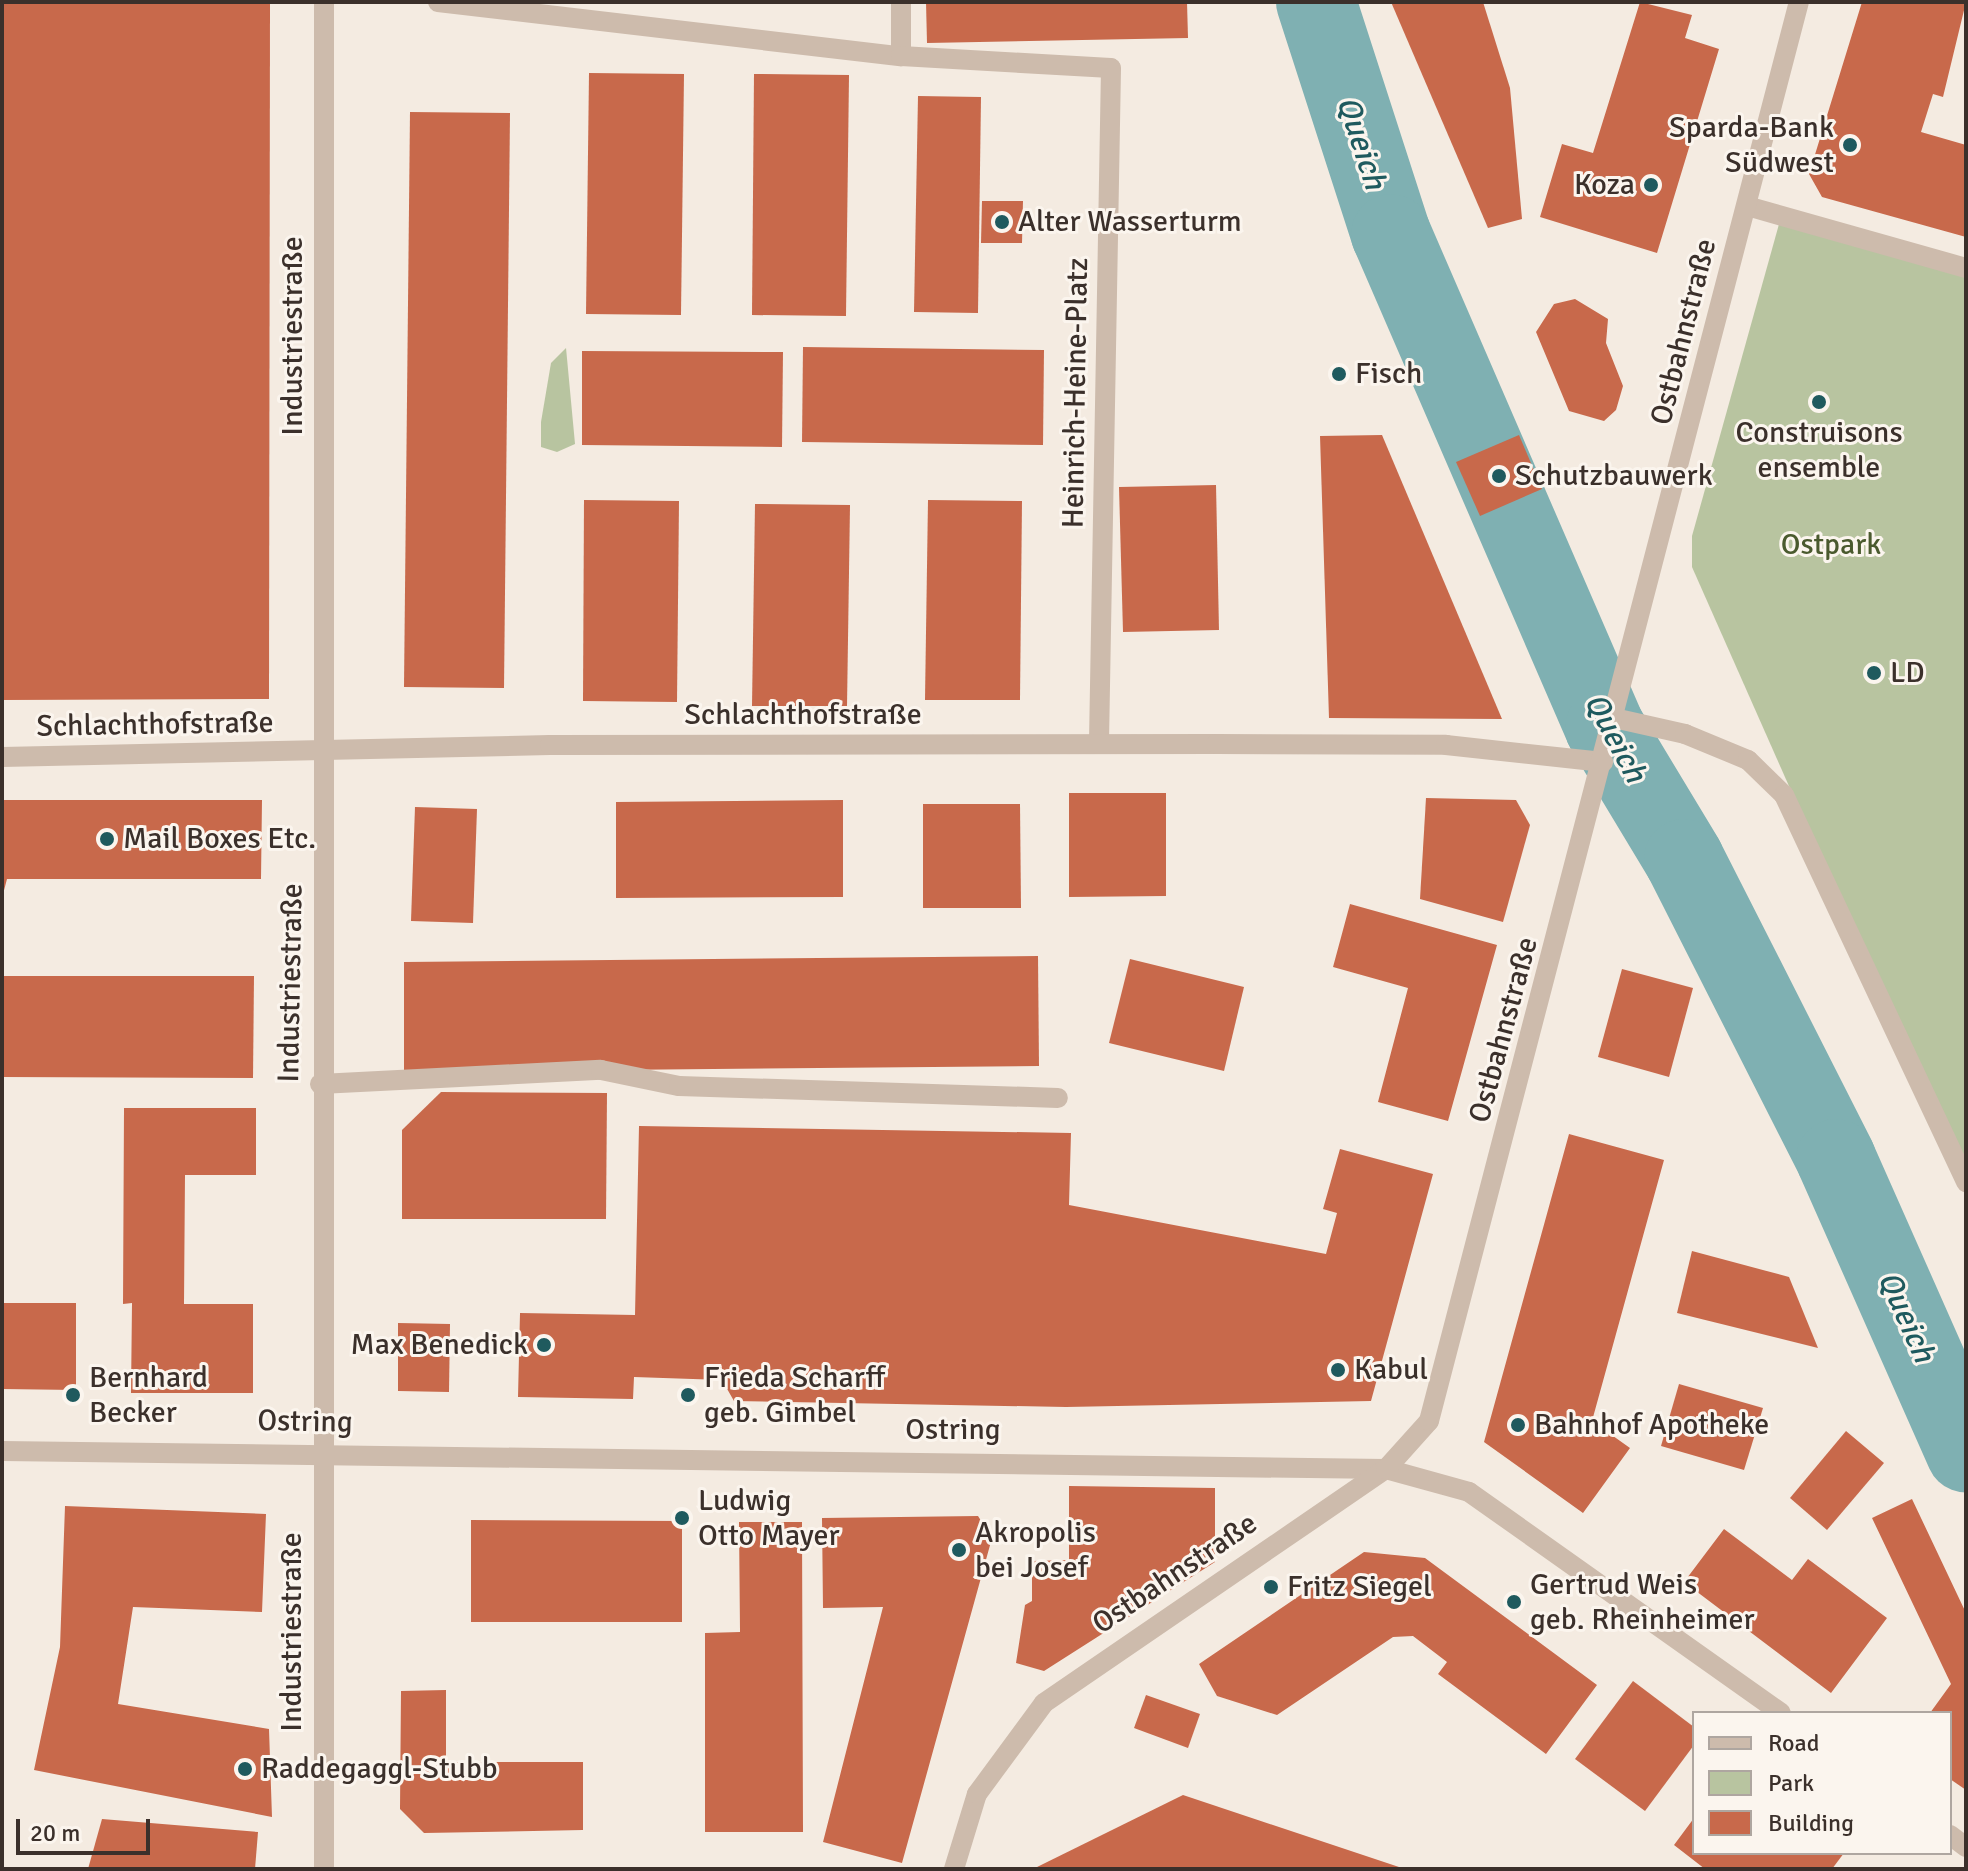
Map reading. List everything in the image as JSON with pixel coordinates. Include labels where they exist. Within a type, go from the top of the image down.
[{"type":"street","name":"Industriestraße","points":[[324,2],[325,754],[320,1084],[324,1869]]},
{"type":"street","points":[[438,2],[506,6],[901,56],[901,2]]},
{"type":"street","name":"Ostbahnstraße","points":[[954,1869],[977,1794],[1044,1703],[1386,1469],[1435,1403],[1587,828],[1799,2]]},
{"type":"street","name":"Heinrich-Heine-Platz","points":[[901,56],[1111,68],[1099,744]]},
{"type":"street","points":[[1747,206],[1966,268]]},
{"type":"street","points":[[1614,718],[1685,734],[1748,760],[1784,795],[1966,1182]]},
{"type":"street","name":"Schlachthofstraße","points":[[2,757],[325,754],[550,745],[1446,745],[1603,762]]},
{"type":"street","points":[[320,1084],[601,1070],[679,1086],[1058,1098]]},
{"type":"street","name":"Ostring","points":[[2,1451],[322,1452],[1386,1469],[1469,1492],[1778,1711]]},
{"type":"green space","name":"Ostpark","points":[[1781,217],[1966,272],[1966,1186],[1692,567],[1692,536]]},
{"type":"green space","points":[[566,348],[575,444],[557,452],[541,447],[541,422],[551,363]]},
{"type":"building","points":[[2,2],[270,2],[269,699],[2,700]]},
{"type":"building","points":[[926,2],[1187,2],[1188,38],[927,43]]},
{"type":"building","points":[[1391,2],[1483,2],[1510,88],[1522,219],[1488,228]]},
{"type":"building","points":[[1640,2],[1692,15],[1685,38],[1719,49],[1657,253],[1540,217],[1562,144],[1593,153]]},
{"type":"building","points":[[1862,2],[1966,2],[1943,97],[1933,94],[1921,132],[1966,145],[1966,237],[1822,197],[1809,174]]},
{"type":"building","points":[[589,73],[684,74],[681,315],[586,314]]},
{"type":"building","points":[[754,74],[849,75],[846,316],[752,315]]},
{"type":"building","points":[[918,96],[981,97],[978,313],[914,312]]},
{"type":"building","points":[[410,112],[510,113],[504,688],[404,687]]},
{"type":"building","name":"Alter Wasserturm","points":[[982,201],[1023,201],[1022,243],[981,243]]},
{"type":"building","points":[[1575,299],[1608,319],[1606,343],[1623,386],[1616,410],[1604,421],[1569,411],[1536,332],[1554,304]]},
{"type":"building","points":[[803,347],[1044,350],[1043,445],[802,442]]},
{"type":"building","points":[[582,351],[783,352],[782,447],[582,445]]},
{"type":"building","points":[[1382,435],[1502,719],[1329,718],[1320,436]]},
{"type":"building","name":"Schutzbauwerk","points":[[1519,435],[1542,489],[1480,516],[1456,462]]},
{"type":"building","points":[[1216,485],[1219,630],[1123,632],[1119,487]]},
{"type":"building","points":[[584,500],[679,501],[677,702],[583,701]]},
{"type":"building","points":[[928,500],[1022,501],[1020,700],[925,700]]},
{"type":"building","points":[[755,504],[850,505],[847,706],[752,706]]},
{"type":"building","points":[[1069,793],[1166,793],[1166,896],[1069,897]]},
{"type":"building","points":[[1426,798],[1516,800],[1530,825],[1503,922],[1420,899]]},
{"type":"building","points":[[2,800],[262,800],[261,879],[7,879],[2,898]]},
{"type":"building","points":[[843,800],[843,897],[616,898],[616,802]]},
{"type":"building","points":[[923,804],[1020,804],[1021,908],[923,908]]},
{"type":"building","points":[[415,807],[477,809],[473,923],[411,921]]},
{"type":"building","points":[[1350,904],[1497,945],[1448,1121],[1378,1102],[1408,988],[1333,967]]},
{"type":"building","points":[[1038,956],[1039,1066],[404,1072],[404,962]]},
{"type":"building","points":[[1130,959],[1244,987],[1224,1071],[1109,1043]]},
{"type":"building","points":[[1622,969],[1693,988],[1669,1077],[1598,1057]]},
{"type":"building","points":[[2,976],[254,976],[253,1078],[2,1077]]},
{"type":"building","points":[[441,1092],[607,1093],[606,1219],[402,1219],[402,1130]]},
{"type":"building","points":[[124,1108],[256,1108],[256,1175],[185,1175],[184,1304],[253,1304],[253,1393],[131,1393],[132,1303],[123,1304]]},
{"type":"building","points":[[639,1126],[1071,1133],[1069,1205],[1326,1254],[1337,1213],[1323,1209],[1340,1149],[1433,1174],[1371,1401],[1066,1407],[734,1401],[722,1380],[634,1377],[633,1399],[518,1397],[520,1313],[635,1315]]},
{"type":"building","points":[[1569,1134],[1664,1160],[1592,1421],[1630,1448],[1583,1513],[1484,1442]]},
{"type":"building","points":[[1692,1251],[1789,1277],[1818,1348],[1677,1313]]},
{"type":"building","points":[[2,1303],[76,1303],[76,1390],[2,1389]]},
{"type":"building","points":[[398,1323],[450,1324],[449,1392],[398,1391]]},
{"type":"building","points":[[1679,1384],[1763,1408],[1744,1470],[1661,1446]]},
{"type":"building","points":[[1846,1431],[1884,1463],[1827,1530],[1790,1498]]},
{"type":"building","points":[[1069,1486],[1215,1488],[1215,1562],[1044,1671],[1016,1663],[1025,1605],[1032,1601],[1032,1561],[1069,1560]]},
{"type":"building","points":[[1912,1499],[1966,1613],[1966,1790],[1952,1780],[1952,1711],[1931,1711],[1951,1684],[1872,1518]]},
{"type":"building","points":[[65,1506],[266,1514],[262,1612],[133,1607],[118,1704],[269,1729],[272,1817],[34,1770],[60,1647]]},
{"type":"building","points":[[978,1516],[992,1538],[902,1863],[823,1842],[883,1607],[823,1608],[822,1518]]},
{"type":"building","points":[[471,1520],[682,1521],[682,1622],[471,1622]]},
{"type":"building","points":[[739,1522],[802,1522],[803,1832],[705,1832],[705,1633],[740,1632]]},
{"type":"building","points":[[1724,1529],[1792,1580],[1808,1559],[1887,1618],[1831,1693],[1684,1582]]},
{"type":"building","points":[[1364,1552],[1425,1558],[1597,1685],[1546,1754],[1438,1674],[1447,1662],[1413,1636],[1393,1637],[1277,1715],[1217,1696],[1199,1664]]},
{"type":"building","points":[[1633,1681],[1692,1725],[1692,1748],[1645,1811],[1575,1759]]},
{"type":"building","points":[[446,1690],[446,1762],[583,1762],[583,1830],[424,1833],[400,1809],[401,1691]]},
{"type":"building","points":[[1146,1695],[1200,1714],[1188,1748],[1134,1728]]},
{"type":"building","points":[[1183,1795],[1402,1868],[1402,1869],[1033,1869]]},
{"type":"building","points":[[102,1819],[258,1832],[255,1869],[88,1869]]},
{"type":"building","points":[[1692,1821],[1692,1855],[1842,1855],[1832,1869],[1705,1869],[1674,1845]]},
{"type":"waterway","name":"Queich","points":[[1316,2],[1391,234],[1605,728],[1684,859],[1836,1159],[1966,1452]]},
{"type":"place","name":"Sparda-Bank Südwest","points":[[1850,145]]},
{"type":"place","name":"Koza","points":[[1651,185]]},
{"type":"place","name":"Alter Wasserturm","points":[[1002,222]]},
{"type":"place","name":"Fisch","points":[[1339,374]]},
{"type":"place","name":"Construisons ensemble","points":[[1819,402]]},
{"type":"place","name":"Schutzbauwerk","points":[[1499,476]]},
{"type":"place","name":"LD","points":[[1874,673]]},
{"type":"place","name":"Mail Boxes Etc.","points":[[107,839]]},
{"type":"place","name":"Max Benedick","points":[[544,1345]]},
{"type":"place","name":"Kabul","points":[[1338,1370]]},
{"type":"place","name":"Bernhard Becker","points":[[73,1395]]},
{"type":"place","name":"Frieda Scharff geb. Gimbel","points":[[688,1395]]},
{"type":"place","name":"Bahnhof Apotheke","points":[[1518,1425]]},
{"type":"place","name":"Ludwig Otto Mayer","points":[[682,1518]]},
{"type":"place","name":"Akropolis bei Josef","points":[[959,1550]]},
{"type":"place","name":"Fritz Siegel","points":[[1271,1587]]},
{"type":"place","name":"Gertrud Weis geb. Rheinheimer","points":[[1514,1602]]},
{"type":"place","name":"Raddegaggl-Stubb","points":[[245,1769]]}]
